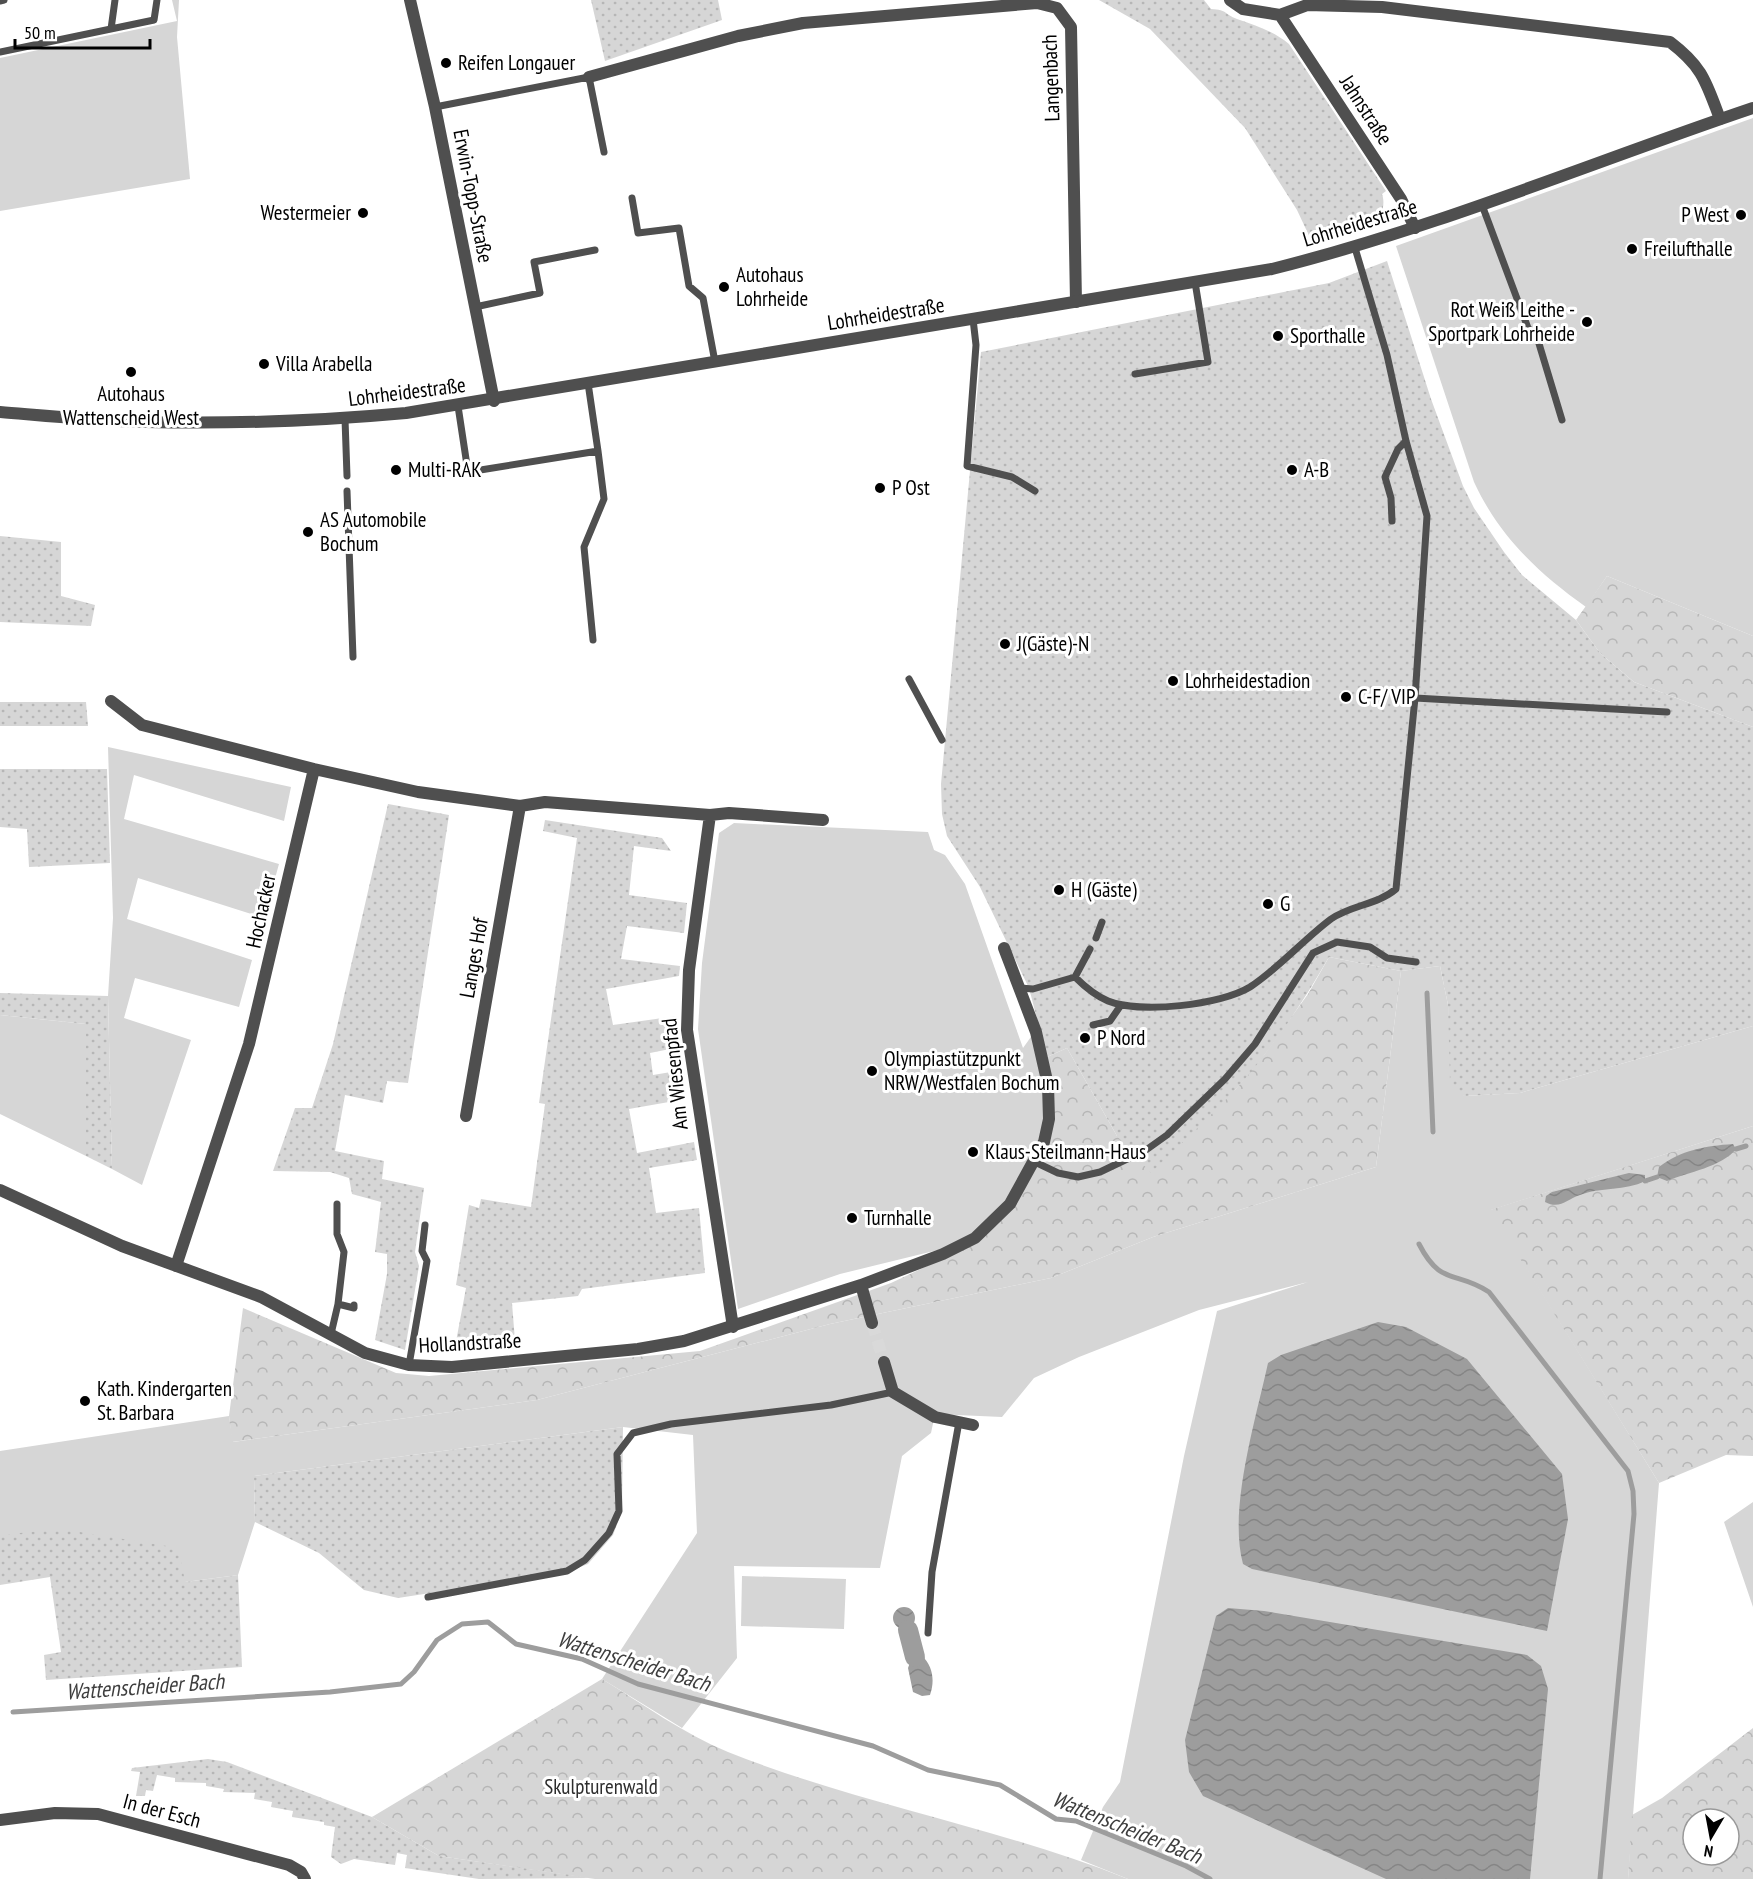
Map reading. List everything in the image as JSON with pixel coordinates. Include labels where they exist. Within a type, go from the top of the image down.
[{"type":"street","name":"Erwin-Topp-Straße","points":[[410,0],[435,107],[494,400]]},
{"type":"street","points":[[1230,0],[1243,9],[1280,15],[1307,4],[1382,7],[1670,42],[1689,57],[1705,77],[1719,119]]},
{"type":"street","name":"Langenbach","points":[[589,76],[738,36],[803,22],[1037,3],[1057,8],[1071,27],[1076,302]]},
{"type":"street","name":"Jahnstraße","points":[[1280,15],[1401,199],[1415,228]]},
{"type":"street","name":"Lohrheidestraße","points":[[0,412],[144,422],[345,419],[458,406],[1272,269],[1355,248],[1415,228],[1753,108]]},
{"type":"street","points":[[111,700],[142,725],[314,769],[418,792],[520,806],[545,802],[710,815],[729,813],[823,820]]},
{"type":"street","name":"Hochacker","points":[[176,1266],[244,1061],[314,769]]},
{"type":"street","name":"Langes Hof","points":[[466,1116],[520,806]]},
{"type":"street","name":"Am Wiesenpfad","points":[[710,815],[689,970],[687,1030],[733,1327]]},
{"type":"street","name":"Hollandstraße","points":[[0,1190],[122,1246],[261,1298],[365,1353],[409,1365],[452,1367],[638,1349],[684,1341],[861,1285],[943,1254],[975,1238],[1010,1204],[1035,1162],[1044,1142],[1049,1119],[1048,1085],[1036,1032],[1004,948]]},
{"type":"street","points":[[861,1285],[872,1323]]},
{"type":"street","points":[[884,1362],[893,1392],[934,1418],[973,1425]]},
{"type":"street","name":"In der Esch","points":[[0,1820],[55,1813],[98,1814],[289,1865],[301,1872],[305,1879]]},
{"type":"lane","points":[[111,29],[115,0]]},
{"type":"lane","points":[[0,52],[154,21],[157,2]]},
{"type":"lane","points":[[435,107],[589,76],[604,152]]},
{"type":"lane","points":[[632,198],[638,233],[679,228],[689,285],[703,298],[715,362]]},
{"type":"lane","points":[[1482,204],[1528,328],[1537,337],[1562,420]]},
{"type":"lane","points":[[1075,977],[1092,993],[1121,1005],[1192,1004],[1224,1000],[1250,987],[1333,918],[1386,898],[1396,889],[1415,698],[1427,516],[1406,441],[1387,355],[1355,248]]},
{"type":"lane","points":[[475,307],[540,293],[534,262],[595,250]]},
{"type":"lane","points":[[1136,374],[1208,362],[1195,282]]},
{"type":"lane","points":[[973,320],[976,345],[967,466],[1012,477],[1035,491]]},
{"type":"lane","points":[[588,383],[604,500],[584,547],[593,640]]},
{"type":"lane","points":[[458,406],[468,472],[598,451]]},
{"type":"lane","points":[[345,419],[346,476]]},
{"type":"lane","points":[[1392,521],[1391,498],[1385,477],[1398,449],[1406,441]]},
{"type":"lane","points":[[347,492],[353,657]]},
{"type":"lane","points":[[909,679],[942,740]]},
{"type":"lane","points":[[1415,698],[1666,712]]},
{"type":"lane","points":[[1095,938],[1102,922]]},
{"type":"lane","points":[[1035,1162],[1058,1173],[1078,1177],[1100,1172],[1146,1150],[1167,1135],[1225,1079],[1255,1044],[1313,952],[1337,942],[1370,947],[1388,958],[1416,962]]},
{"type":"lane","points":[[1020,988],[1033,989],[1075,977],[1090,949]]},
{"type":"lane","points":[[1093,1025],[1110,1021],[1121,1005]]},
{"type":"lane","points":[[331,1334],[338,1304],[344,1252],[337,1234],[337,1204]]},
{"type":"lane","points":[[409,1365],[427,1261],[422,1251],[425,1225]]},
{"type":"lane","points":[[338,1304],[354,1308],[354,1305]]},
{"type":"lane","points":[[428,1597],[567,1571],[585,1560],[609,1533],[618,1511],[617,1454],[633,1433],[671,1425],[831,1405],[893,1392]]},
{"type":"lane","points":[[928,1633],[932,1572],[959,1422]]},
{"type":"green space","points":[[172,0],[179,0],[177,37],[190,179],[0,211],[0,58],[177,21]]},
{"type":"green space","points":[[591,0],[718,0],[722,20],[605,61]]},
{"type":"green space","points":[[1099,0],[1204,0],[1211,9],[1223,11],[1264,29],[1289,44],[1386,191],[1382,194],[1382,211],[1373,226],[1312,242],[1297,210],[1245,128],[1150,29]]},
{"type":"green space","name":"Rot Weiß Leithe - Sportpark Lohrheide","points":[[1753,118],[1753,636],[1607,576],[1586,607],[1552,581],[1521,552],[1495,520],[1474,482],[1396,246]]},
{"type":"green space","points":[[1387,261],[1431,399],[1463,486],[1474,508],[1522,575],[1576,620],[1600,653],[1634,682],[1753,727],[1753,1026],[1520,1093],[1464,1096],[1450,1083],[1448,1005],[1440,966],[1401,971],[1329,957],[1286,1026],[1249,1074],[1151,1173],[1117,1136],[1067,1048],[1047,1057],[1029,988],[980,887],[947,836],[942,814],[941,784],[981,352],[1329,283]]},
{"type":"green space","points":[[0,536],[61,542],[61,596],[95,605],[91,626],[0,622]]},
{"type":"green space","points":[[1607,576],[1753,636],[1753,727],[1634,682],[1600,653],[1576,620]]},
{"type":"green space","points":[[0,702],[86,702],[88,726],[0,726]]},
{"type":"green space","points":[[108,747],[291,787],[284,821],[134,775],[124,819],[279,864],[264,918],[138,878],[127,919],[252,960],[239,1007],[135,978],[124,1018],[191,1040],[142,1185],[112,1169],[108,996],[113,918]]},
{"type":"green space","points":[[0,769],[107,769],[110,863],[29,867],[27,829],[0,827]]},
{"type":"green space","points":[[388,804],[449,815],[408,1083],[387,1081],[383,1103],[345,1095],[335,1151],[384,1161],[382,1179],[424,1188],[415,1252],[419,1266],[405,1350],[375,1340],[387,1274],[387,1254],[375,1252],[381,1202],[352,1194],[349,1178],[330,1172],[273,1171],[295,1108],[312,1108],[333,1044]]},
{"type":"green space","points":[[545,820],[662,838],[671,851],[634,846],[629,895],[687,903],[684,933],[627,926],[621,959],[680,966],[679,976],[606,989],[613,1025],[677,1016],[680,1047],[650,1053],[653,1075],[683,1070],[686,1099],[629,1109],[637,1153],[694,1142],[697,1160],[649,1168],[656,1213],[699,1208],[705,1273],[582,1289],[578,1296],[512,1303],[515,1341],[455,1347],[466,1288],[456,1285],[469,1205],[479,1208],[481,1199],[531,1207],[545,1104],[539,1103],[577,838],[543,831]]},
{"type":"green space","name":"Olympiastützpunkt NRW/Westfalen Bochum","points":[[734,823],[928,832],[934,850],[945,855],[965,884],[1023,1048],[1033,1034],[1045,1085],[1044,1119],[1040,1140],[1006,1203],[972,1234],[942,1249],[840,1274],[738,1309],[698,1029],[702,963],[719,833]]},
{"type":"green space","points":[[1329,957],[1401,971],[1376,1167],[1153,1237],[1051,1278],[830,1324],[537,1400],[232,1442],[229,1416],[243,1308],[396,1373],[429,1376],[700,1351],[891,1283],[944,1258],[996,1224],[1048,1142],[1047,1057],[1067,1048],[1117,1136],[1235,1090],[1264,1055],[1308,994]]},
{"type":"green space","points":[[1440,966],[1448,1005],[1450,1032],[1464,1096],[1520,1093],[1753,1026],[1753,1126],[1491,1210],[1659,1483],[1628,1879],[1128,1879],[1081,1860],[1103,1807],[1120,1782],[1184,1456],[1217,1311],[1308,1282],[1199,1310],[1079,1357],[1034,1378],[1002,1417],[935,1414],[931,1433],[902,1456],[880,1568],[734,1566],[737,1658],[682,1728],[602,1679],[697,1533],[693,1435],[623,1427],[254,1476],[255,1522],[238,1575],[185,1582],[0,1535],[0,1451],[229,1416],[233,1442],[537,1400],[830,1324],[1051,1278],[1153,1237],[1376,1167],[1401,971]]},
{"type":"green space","points":[[0,993],[108,996],[112,1169],[86,1156],[86,1024],[0,1015]]},
{"type":"green space","points":[[0,1015],[86,1024],[86,1156],[0,1114]]},
{"type":"green space","points":[[1753,1126],[1753,1456],[1726,1455],[1659,1483],[1490,1210]]},
{"type":"green space","points":[[623,1427],[622,1511],[613,1535],[588,1564],[567,1572],[398,1598],[364,1590],[319,1553],[255,1522],[254,1476]]},
{"type":"green space","points":[[1753,1502],[1753,1607],[1724,1522]]},
{"type":"green space","points":[[61,1529],[179,1548],[185,1582],[238,1575],[242,1667],[46,1680],[44,1655],[61,1652],[50,1577],[0,1585],[0,1535]]},
{"type":"green space","points":[[742,1576],[846,1579],[844,1629],[741,1626]]},
{"type":"green space","name":"Skulpturenwald","points":[[602,1679],[680,1728],[728,1752],[827,1786],[1029,1845],[1128,1879],[595,1879],[439,1856],[372,1817]]},
{"type":"green space","points":[[1753,1728],[1753,1879],[1628,1879],[1632,1815],[1662,1798]]},
{"type":"green space","points":[[208,1759],[227,1762],[372,1817],[439,1856],[591,1878],[479,1879],[405,1868],[407,1855],[397,1853],[395,1865],[354,1859],[341,1864],[331,1857],[335,1827],[324,1825],[324,1822],[292,1817],[293,1811],[271,1807],[272,1802],[254,1799],[255,1793],[223,1792],[224,1789],[206,1786],[206,1783],[175,1782],[175,1778],[157,1775],[153,1791],[146,1790],[145,1796],[136,1796],[140,1772],[131,1771],[132,1768]]},
{"type":"water","points":[[1733,1144],[1736,1149],[1714,1165],[1667,1181],[1657,1177],[1659,1167],[1685,1153]]},
{"type":"water","points":[[1629,1173],[1645,1175],[1645,1181],[1630,1186],[1588,1193],[1555,1205],[1545,1202],[1546,1196],[1552,1192]]},
{"type":"water","points":[[1378,1322],[1406,1327],[1467,1359],[1562,1474],[1568,1519],[1547,1631],[1252,1569],[1243,1564],[1239,1542],[1241,1491],[1268,1363],[1281,1355]]},
{"type":"water","points":[[904,1607],[912,1610],[915,1618],[912,1626],[904,1629],[896,1626],[893,1618],[896,1610]]},
{"type":"water","points":[[1228,1608],[1264,1611],[1527,1655],[1541,1666],[1548,1689],[1530,1879],[1386,1879],[1203,1796],[1189,1772],[1185,1740],[1216,1616]]},
{"type":"water","points":[[922,1656],[929,1664],[933,1679],[930,1695],[922,1696],[913,1692],[908,1668],[912,1657]]},
{"type":"waterway","points":[[1427,993],[1433,1132]]},
{"type":"waterway","points":[[1736,1149],[1746,1146]]},
{"type":"waterway","points":[[1645,1181],[1657,1177]]},
{"type":"waterway","points":[[1419,1244],[1427,1258],[1442,1272],[1489,1292],[1628,1471],[1633,1491],[1634,1514],[1600,1879]]},
{"type":"waterway","name":"Wattenscheider Bach","points":[[13,1712],[330,1692],[401,1684],[414,1672],[437,1640],[462,1624],[488,1622],[516,1644],[582,1659],[638,1684],[873,1746],[928,1770],[1000,1785],[1056,1819],[1076,1821],[1186,1866],[1210,1879]]},
{"type":"waterway","points":[[908,1630],[915,1657]]},
{"type":"tunnel","points":[[872,1323],[884,1362]]},
{"type":"place","name":"Reifen Longauer","points":[[446,63]]},
{"type":"place","name":"Westermeier","points":[[363,213]]},
{"type":"place","name":"P West","points":[[1741,215]]},
{"type":"place","name":"Freilufthalle","points":[[1632,249]]},
{"type":"place","name":"Autohaus Lohrheide","points":[[724,287]]},
{"type":"place","name":"Rot Weiß Leithe - Sportpark Lohrheide","points":[[1587,322]]},
{"type":"place","name":"Sporthalle","points":[[1278,336]]},
{"type":"place","name":"Villa Arabella","points":[[264,364]]},
{"type":"place","name":"Autohaus Wattenscheid West","points":[[131,372]]},
{"type":"place","name":"Multi-RAK","points":[[396,470]]},
{"type":"place","name":"A-B","points":[[1292,470]]},
{"type":"place","name":"P Ost","points":[[880,488]]},
{"type":"place","name":"AS Automobile Bochum","points":[[308,532]]},
{"type":"place","name":"J(Gäste)-N","points":[[1005,644]]},
{"type":"place","name":"Lohrheidestadion","points":[[1173,681]]},
{"type":"place","name":"C-F/ VIP","points":[[1346,697]]},
{"type":"place","name":"H (Gäste)","points":[[1059,890]]},
{"type":"place","name":"G","points":[[1268,904]]},
{"type":"place","name":"P Nord","points":[[1085,1038]]},
{"type":"place","name":"Olympiastützpunkt NRW/Westfalen Bochum","points":[[872,1071]]},
{"type":"place","name":"Klaus-Steilmann-Haus","points":[[973,1152]]},
{"type":"place","name":"Turnhalle","points":[[852,1218]]},
{"type":"place","name":"Kath. Kindergarten St. Barbara","points":[[85,1401]]}]
